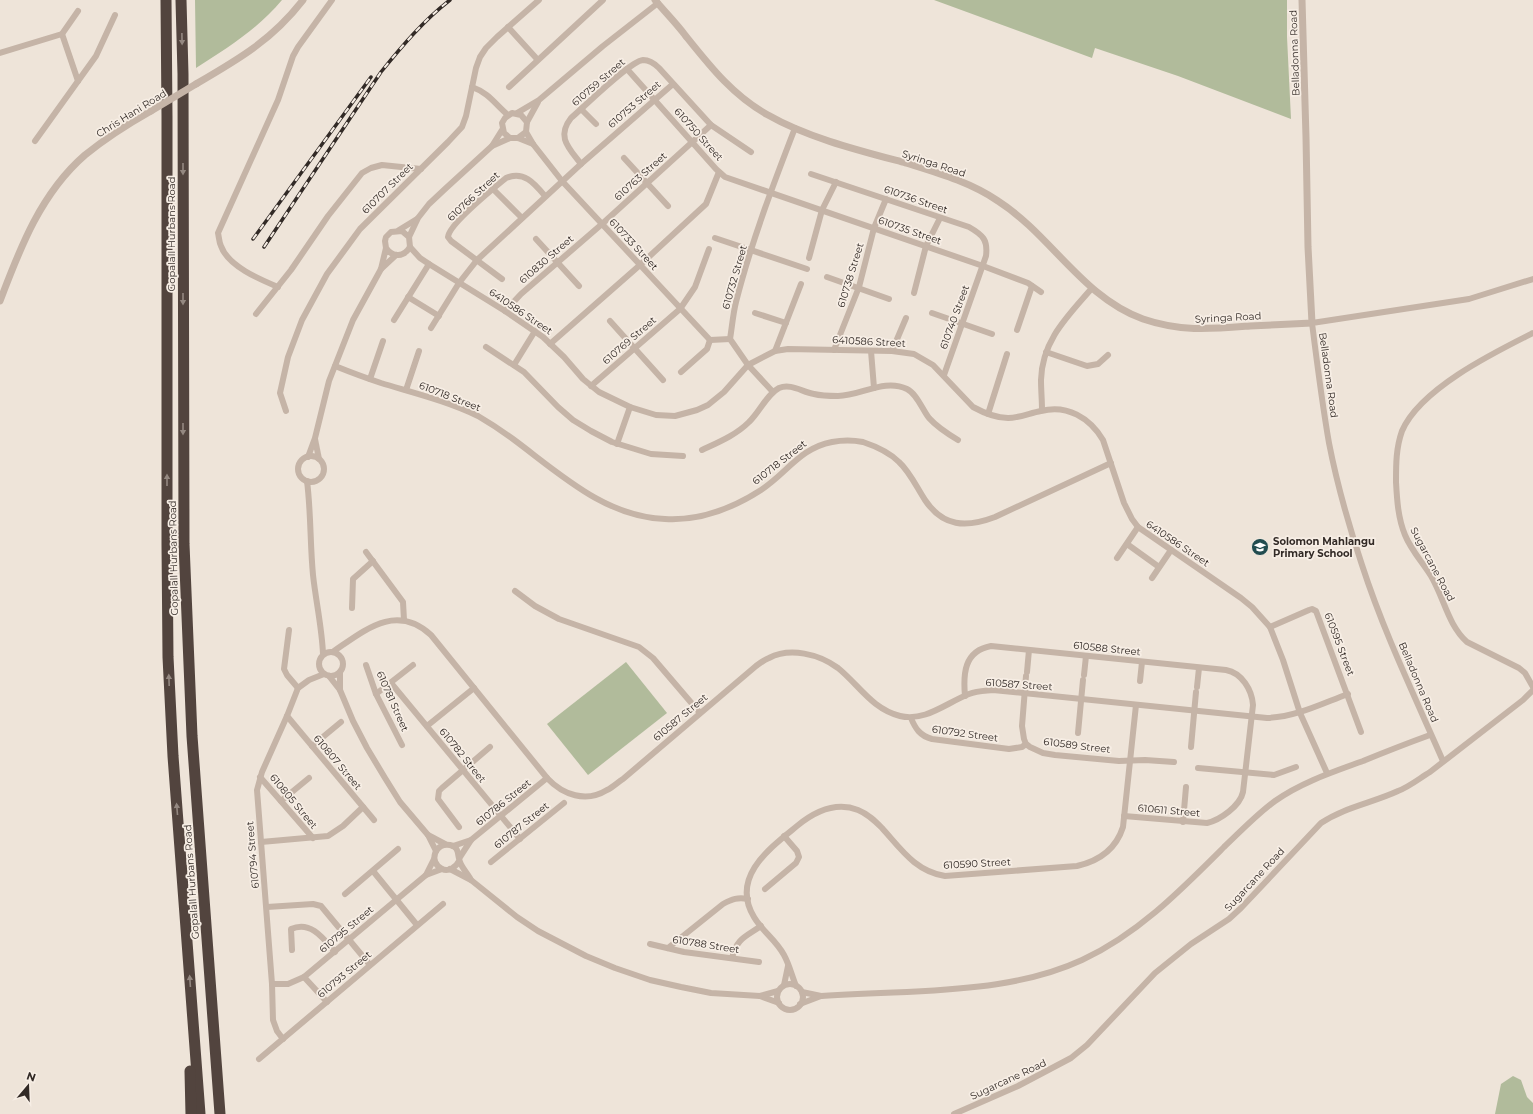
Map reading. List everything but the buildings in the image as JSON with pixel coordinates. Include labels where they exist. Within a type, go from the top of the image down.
[{"type":"highway","name":"Gopalall Hurbans Road","points":[[166,0],[168,629],[173,756],[200,1114]]},
{"type":"highway","name":"Gopalall Hurbans Road","points":[[181,0],[183,89],[184,544],[192,736],[220,1114]]},
{"type":"highway","points":[[191,1114],[189,1039],[192,1020]]},
{"type":"street","name":"Chris Hani Road","points":[[0,301],[37,214],[68,172],[109,137],[248,53],[265,41],[280,28],[303,0]]},
{"type":"street","points":[[278,287],[260,280],[241,268],[228,257],[221,246],[218,233],[278,100],[293,56],[332,0]]},
{"type":"street","name":"610707 Street","points":[[286,411],[280,393],[283,375],[292,345],[312,299],[327,274],[360,230],[462,127],[480,57],[486,48],[539,0]]},
{"type":"street","points":[[509,87],[537,59],[603,0]]},
{"type":"street","name":"Belladonna Road","points":[[1302,0],[1312,323],[1320,389],[1329,444],[1362,566],[1388,635],[1430,735],[1443,761]]},
{"type":"street","points":[[492,146],[508,115],[517,113],[539,100],[656,2]]},
{"type":"street","name":"Syringa Road","points":[[656,2],[714,70],[735,92],[766,114],[795,128],[947,176],[985,193],[1000,202],[1022,219],[1092,288],[1110,302],[1142,318],[1180,328],[1200,330],[1312,323]]},
{"type":"street","points":[[0,53],[62,34],[78,11]]},
{"type":"street","points":[[35,141],[96,56],[115,15]]},
{"type":"street","points":[[508,27],[537,59]]},
{"type":"street","points":[[62,34],[78,81]]},
{"type":"street","name":"610759 Street","points":[[581,164],[567,146],[564,137],[566,124],[627,69],[639,61],[648,61],[659,68],[711,125],[751,152]]},
{"type":"street","name":"610750 Street","points":[[627,69],[719,172],[733,180],[770,192]]},
{"type":"street","name":"610753 Street","points":[[431,328],[459,283],[477,260],[545,196],[673,84]]},
{"type":"street","points":[[472,87],[488,94],[508,115]]},
{"type":"street","points":[[518,138],[526,132],[527,122],[539,100]]},
{"type":"street","points":[[498,106],[502,126],[506,136],[510,138]]},
{"type":"street","points":[[581,109],[596,124]]},
{"type":"street","points":[[517,113],[525,118],[527,122]]},
{"type":"street","name":"610763 Street","points":[[602,224],[711,125]]},
{"type":"street","name":"610732 Street","points":[[730,339],[736,302],[752,250],[770,192],[795,128]]},
{"type":"street","name":"610733 Street","points":[[526,132],[533,144],[562,181],[710,340]]},
{"type":"street","points":[[308,457],[315,438],[329,381],[353,320],[380,269],[386,248],[386,237],[391,232],[399,230],[418,218],[445,189],[492,146],[510,138],[518,138],[533,144]]},
{"type":"street","points":[[624,158],[668,206]]},
{"type":"street","points":[[256,314],[291,270],[328,216],[362,173],[371,168],[382,165],[421,169]]},
{"type":"street","points":[[550,344],[640,265],[706,204],[719,172]]},
{"type":"street","name":"610736 Street","points":[[811,174],[969,227],[984,237],[987,246],[983,266]]},
{"type":"street","name":"610766 Street","points":[[477,260],[451,241],[448,235],[460,219],[506,178],[516,175],[532,181],[545,196]]},
{"type":"street","points":[[809,258],[822,210],[836,182]]},
{"type":"street","points":[[493,189],[522,218]]},
{"type":"street","name":"610735 Street","points":[[770,192],[983,266],[1032,286],[1041,292]]},
{"type":"street","name":"610738 Street","points":[[834,350],[858,288],[874,228],[886,199]]},
{"type":"street","points":[[418,218],[409,236],[410,247],[420,258]]},
{"type":"street","points":[[914,293],[926,246],[940,218]]},
{"type":"street","name":"610830 Street","points":[[505,311],[521,294],[602,224]]},
{"type":"street","points":[[399,230],[405,232],[409,236]]},
{"type":"street","points":[[715,238],[807,269]]},
{"type":"street","points":[[536,239],[579,286]]},
{"type":"street","points":[[380,269],[396,255],[404,253],[410,247]]},
{"type":"street","points":[[386,248],[390,253],[396,255]]},
{"type":"street","name":"610769 Street","points":[[591,386],[680,309],[689,298],[695,287],[709,249]]},
{"type":"street","points":[[404,253],[420,258]]},
{"type":"street","name":"6410586 Street","points":[[420,258],[535,331],[550,344],[591,386],[630,407],[664,416],[675,416],[697,410],[714,401],[748,365],[775,351],[788,349],[892,351],[914,354],[933,365],[973,407],[988,414],[1009,418],[1042,410],[1062,409],[1082,416],[1098,431],[1103,440],[1124,503],[1138,527],[1241,598],[1252,607],[1270,627],[1284,660],[1300,713],[1327,774]]},
{"type":"street","points":[[477,260],[502,278]]},
{"type":"street","points":[[394,320],[429,264]]},
{"type":"street","name":"610740 Street","points":[[944,375],[983,266]]},
{"type":"street","points":[[827,277],[889,299]]},
{"type":"street","points":[[1312,323],[1469,299],[1533,279]]},
{"type":"street","points":[[775,351],[801,284]]},
{"type":"street","points":[[1017,330],[1032,286]]},
{"type":"street","points":[[1042,410],[1041,378],[1046,352],[1050,342],[1058,327],[1092,288]]},
{"type":"street","points":[[408,298],[439,316]]},
{"type":"street","points":[[756,313],[786,323]]},
{"type":"street","points":[[932,313],[992,334]]},
{"type":"street","points":[[892,351],[906,318]]},
{"type":"street","points":[[610,321],[664,380]]},
{"type":"street","points":[[514,366],[535,331]]},
{"type":"street","name":"Sugarcane Road","points":[[1533,334],[1471,367],[1427,397],[1408,420],[1398,443],[1396,455],[1397,500],[1402,526],[1406,537],[1432,578],[1454,626],[1467,642],[1519,668],[1525,673],[1533,687]]},
{"type":"street","points":[[682,372],[706,349],[710,340],[730,339],[748,365],[773,392]]},
{"type":"street","points":[[370,379],[383,341]]},
{"type":"street","points":[[486,347],[524,372],[558,407],[573,420],[591,431],[617,444],[651,454],[683,456]]},
{"type":"street","points":[[406,390],[418,351]]},
{"type":"street","points":[[871,351],[874,388]]},
{"type":"street","points":[[1046,352],[1087,366],[1098,364],[1108,355]]},
{"type":"street","points":[[988,414],[1007,354]]},
{"type":"street","name":"610718 Street","points":[[335,366],[370,379],[440,401],[480,418],[500,430],[594,498],[628,513],[647,518],[677,519],[696,517],[716,512],[734,505],[763,489],[779,477],[804,453],[823,444],[838,441],[849,440],[862,442],[890,455],[900,463],[932,509],[945,519],[964,524],[980,523],[995,517],[1111,463]]},
{"type":"street","points":[[702,450],[727,439],[759,412],[773,392],[780,388],[791,386],[813,394],[826,396],[853,395],[874,388],[894,386],[907,390],[912,393],[930,419],[939,428],[958,440]]},
{"type":"street","points":[[617,444],[630,407]]},
{"type":"street","points":[[315,438],[319,459],[324,466],[323,474],[314,482],[307,481],[301,476],[299,468],[302,461],[308,457],[319,459]]},
{"type":"street","points":[[307,481],[313,576],[322,635],[323,654]]},
{"type":"street","points":[[309,501],[314,482]]},
{"type":"street","points":[[1117,558],[1138,527]]},
{"type":"street","points":[[1127,544],[1159,567]]},
{"type":"street","points":[[1152,578],[1171,550]]},
{"type":"street","points":[[366,552],[403,602],[404,620]]},
{"type":"street","points":[[352,608],[353,579],[373,561]]},
{"type":"street","points":[[515,591],[535,606],[559,619],[646,651],[654,658],[700,713]]},
{"type":"street","name":"610595 Street","points":[[1270,627],[1309,610],[1312,609],[1316,611],[1361,732]]},
{"type":"street","name":"610587 Street","points":[[332,651],[368,628],[379,623],[392,620],[404,620],[423,628],[431,635],[555,787],[572,795],[584,796],[595,795],[606,791],[623,779],[756,666],[769,657],[787,653],[805,654],[822,659],[838,668],[876,705],[888,712],[911,718],[931,712],[965,696],[980,691],[993,690],[1267,718],[1300,713],[1348,694]]},
{"type":"street","points":[[289,630],[284,669],[298,688],[309,680],[318,667],[318,661],[323,654],[332,651]]},
{"type":"street","points":[[322,635],[332,651],[341,657],[343,664],[340,672],[340,690]]},
{"type":"street","name":"610587 Street","points":[[341,657],[348,642]]},
{"type":"street","name":"610588 Street","points":[[965,696],[965,668],[968,660],[985,647],[991,646],[1231,671],[1241,678],[1251,691],[1253,705],[1251,716]]},
{"type":"street","points":[[1026,744],[1022,726],[1029,650]]},
{"type":"street","points":[[1078,733],[1086,656]]},
{"type":"street","points":[[1140,681],[1142,662]]},
{"type":"street","name":"610781 Street","points":[[366,665],[376,694],[402,745]]},
{"type":"street","points":[[376,694],[413,665]]},
{"type":"street","points":[[318,667],[340,690],[366,748],[400,802],[428,835],[436,851]]},
{"type":"street","points":[[1190,747],[1198,668]]},
{"type":"street","points":[[309,680],[327,675],[335,675],[340,672]]},
{"type":"street","name":"610782 Street","points":[[391,683],[520,839]]},
{"type":"street","name":"610794 Street","points":[[283,1039],[277,1031],[273,1020],[267,907],[257,790],[260,777],[298,688]]},
{"type":"street","points":[[427,726],[474,688]]},
{"type":"street","name":"Sugarcane Road","points":[[954,1114],[1018,1086],[1071,1058],[1087,1045],[1155,973],[1191,944],[1214,930],[1241,908],[1321,823],[1333,815],[1350,808],[1399,791],[1430,772],[1524,700],[1533,690]]},
{"type":"street","name":"610590 Street","points":[[796,986],[784,956],[778,946],[754,917],[748,898],[748,882],[755,865],[766,852],[784,836],[814,813],[829,808],[850,808],[863,812],[875,821],[911,860],[930,872],[945,876],[961,876],[1077,866],[1089,863],[1099,859],[1113,846],[1121,834],[1136,705]]},
{"type":"street","name":"610807 Street","points":[[287,716],[374,820]]},
{"type":"street","name":"610611 Street","points":[[1124,816],[1200,824],[1215,821],[1235,805],[1242,797],[1251,716]]},
{"type":"street","name":"610792 Street","points":[[911,718],[917,730],[926,738],[1009,749],[1022,747],[1026,744]]},
{"type":"street","points":[[312,746],[341,722]]},
{"type":"street","points":[[784,985],[790,984],[796,986],[802,992],[821,996],[941,990],[994,985],[1029,978],[1082,960],[1122,938],[1144,922],[1171,899],[1254,819],[1275,801],[1327,774],[1430,735]]},
{"type":"street","name":"610589 Street","points":[[1026,744],[1043,752],[1055,754],[1119,761],[1174,762]]},
{"type":"street","points":[[459,827],[438,799],[437,795],[442,788],[462,769],[490,747]]},
{"type":"street","points":[[1198,768],[1274,774],[1283,773],[1296,767]]},
{"type":"street","name":"610805 Street","points":[[260,777],[313,838]]},
{"type":"street","points":[[281,801],[308,778]]},
{"type":"street","name":"610786 Street","points":[[471,840],[547,778]]},
{"type":"street","points":[[1183,822],[1186,787]]},
{"type":"street","name":"610787 Street","points":[[491,862],[564,803]]},
{"type":"street","points":[[261,842],[328,836],[334,833],[363,807]]},
{"type":"street","points":[[428,835],[445,844],[453,846],[459,852],[459,859],[471,880]]},
{"type":"street","points":[[765,889],[796,863],[799,857],[797,851],[784,836]]},
{"type":"street","points":[[453,846],[471,840]]},
{"type":"street","points":[[450,869],[457,865],[471,840]]},
{"type":"street","points":[[426,876],[436,851],[445,844]]},
{"type":"street","points":[[345,894],[398,849]]},
{"type":"street","points":[[434,859],[438,866],[442,869]]},
{"type":"street","points":[[426,876],[442,869],[450,869],[471,880],[516,917],[538,931],[586,956],[650,980],[711,993],[760,996],[778,1003],[783,1008],[789,1010],[796,1008],[800,1004],[803,998],[802,992]]},
{"type":"street","points":[[373,871],[417,925]]},
{"type":"street","name":"610795 Street","points":[[272,984],[288,984],[304,977],[426,876]]},
{"type":"street","points":[[668,948],[723,904],[739,898],[748,898]]},
{"type":"street","points":[[267,907],[312,904],[321,906],[370,965]]},
{"type":"street","name":"610793 Street","points":[[259,1059],[443,904]]},
{"type":"street","points":[[732,958],[735,947],[739,941],[761,926]]},
{"type":"street","points":[[292,950],[291,929],[310,928],[321,936],[335,952]]},
{"type":"street","name":"610788 Street","points":[[650,944],[684,952],[759,962]]},
{"type":"street","points":[[760,996],[778,991],[784,985],[788,966]]},
{"type":"street","points":[[304,977],[327,1002]]},
{"type":"street","points":[[778,991],[778,1003]]},
{"type":"street","points":[[800,1004],[821,996]]},
{"type":"green space","points":[[195,0],[282,0],[252,29],[196,68]]},
{"type":"green space","points":[[934,0],[1287,0],[1287,37],[1291,119],[1178,76],[1095,48],[1092,58]]},
{"type":"green space","points":[[626,662],[667,713],[588,775],[547,724]]},
{"type":"green space","points":[[1513,1076],[1521,1080],[1527,1097],[1533,1103],[1533,1114],[1495,1114],[1501,1084]]},
{"type":"railway","points":[[264,247],[381,72],[422,25],[450,0]]},
{"type":"railway","points":[[253,239],[371,77]]},
{"type":"place","name":"Solomon Mahlangu Primary School","points":[[1260,547]]}]
